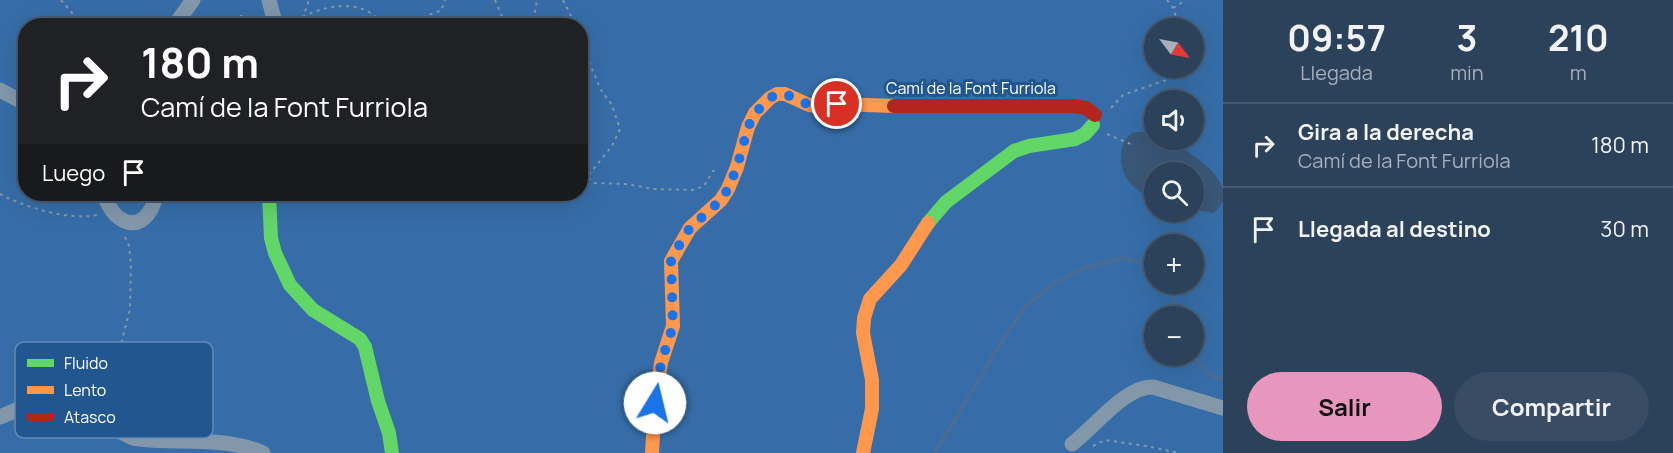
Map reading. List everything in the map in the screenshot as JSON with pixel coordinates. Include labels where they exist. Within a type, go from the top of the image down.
[{"type":"street","points":[[179,18],[193,0]]},
{"type":"street","points":[[0,90],[18,100]]},
{"type":"street","name":"Camí de la Font Furriola","points":[[652,453],[655,403],[661,363],[673,326],[671,261],[690,228],[721,200],[728,189],[741,155],[748,127],[755,113],[770,98],[777,94],[785,94],[816,106],[837,104],[1074,106],[1086,108],[1094,120]]},
{"type":"street","points":[[863,453],[872,409],[872,380],[863,333],[864,318],[870,299],[901,265],[925,227],[946,202],[1014,151],[1029,146],[1075,139],[1085,134],[1094,120]]},
{"type":"street","points":[[107,201],[115,214],[133,224],[141,222],[154,201]]},
{"type":"street","points":[[269,201],[271,238],[290,285],[313,310],[360,339],[365,347],[378,401],[389,433],[392,453]]},
{"type":"street","points":[[1071,444],[1128,394],[1146,386],[1223,408]]},
{"type":"street","points":[[0,417],[15,411]]},
{"type":"street","points":[[133,438],[225,444],[254,449],[263,453]]},
{"type":"path","points":[[61,0],[76,18]]},
{"type":"path","points":[[303,17],[309,0]]},
{"type":"path","points":[[420,18],[441,11],[445,0]]},
{"type":"path","points":[[495,0],[503,18]]},
{"type":"path","points":[[534,18],[537,0]]},
{"type":"path","points":[[563,0],[572,18]]},
{"type":"path","points":[[1167,0],[1176,18]]},
{"type":"path","points":[[1173,8],[1186,0]]},
{"type":"path","points":[[303,17],[316,9],[356,6],[376,18]]},
{"type":"path","points":[[258,18],[272,13]]},
{"type":"path","points":[[588,60],[601,90],[612,105],[620,129],[612,146],[588,175]]},
{"type":"path","points":[[1133,146],[1110,136],[1094,120],[1110,109],[1123,95],[1169,78]]},
{"type":"path","points":[[588,178],[594,183],[627,184],[653,189],[693,190],[704,186],[712,171],[741,155]]},
{"type":"path","points":[[0,194],[18,201]]},
{"type":"path","points":[[19,201],[67,216],[115,214],[129,246],[130,309],[121,342]]},
{"type":"path","points":[[1088,449],[1105,440],[1180,453]]},
{"type":"shaded area","points":[[0,0],[1223,0],[1223,189],[1214,173],[1204,162],[1184,150],[1204,150],[1204,90],[1144,90],[1144,131],[1131,133],[1126,139],[1121,151],[1121,159],[1127,179],[1144,194],[1144,222],[1204,222],[1204,212],[1214,213],[1223,202],[1223,453],[0,453]]},
{"type":"waterway","points":[[935,453],[1024,308],[1054,283],[1084,268],[1122,258],[1144,263]]},
{"type":"waterway","points":[[1172,294],[1176,306]]},
{"type":"waterway","points":[[1201,366],[1205,372],[1223,380]]},
{"type":"traffic: fast","points":[[928,223],[946,202],[1014,151],[1029,146],[1075,139],[1085,134],[1093,125]]},
{"type":"traffic: fast","points":[[269,201],[271,238],[275,253],[290,285],[313,310],[360,339],[365,347],[378,401],[389,433],[392,453]]},
{"type":"traffic: slow","points":[[652,453],[655,403],[661,363],[673,326],[671,261],[690,228],[721,200],[728,189],[737,167],[748,127],[755,113],[777,94],[785,94],[816,106],[837,104],[894,106]]},
{"type":"traffic: slow","points":[[863,453],[872,409],[872,380],[863,333],[864,318],[870,299],[901,265],[928,223]]},
{"type":"traffic: jam","points":[[894,106],[1074,106],[1086,108],[1095,115]]},
{"type":"route","points":[[655,403],[661,363],[673,326],[671,261],[690,228],[721,200],[728,189],[737,167],[748,127],[755,113],[777,94],[785,94],[809,105],[837,104]]}]
